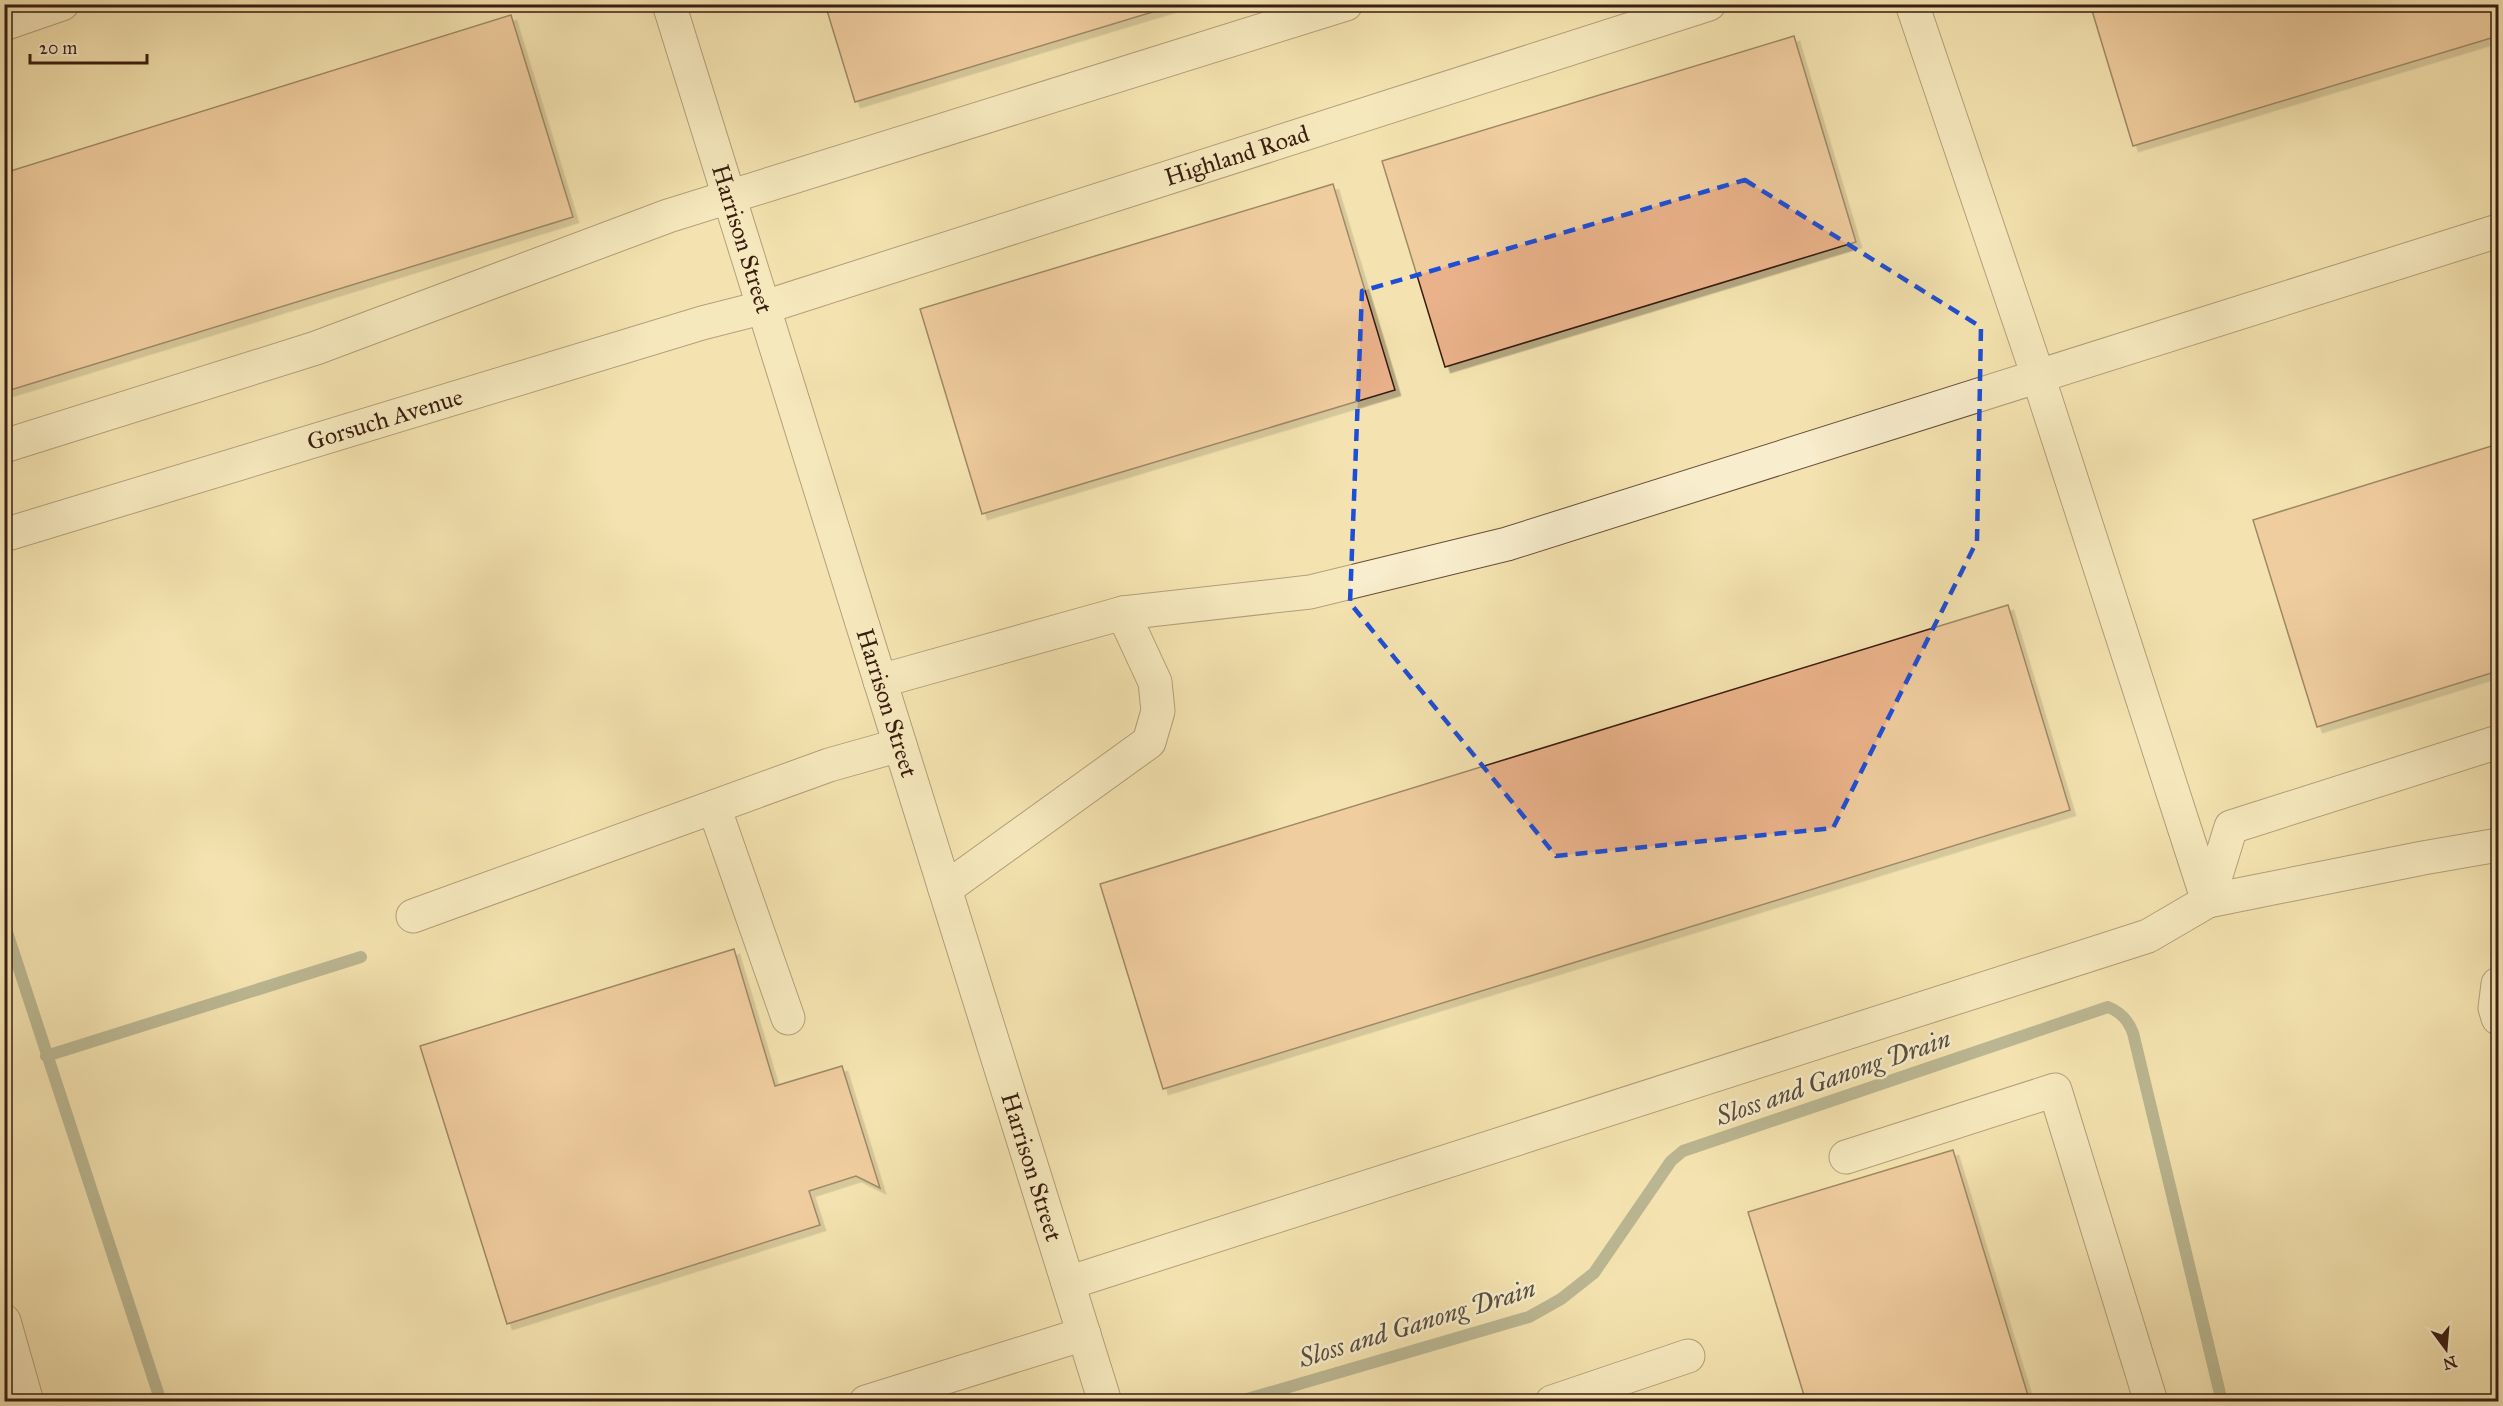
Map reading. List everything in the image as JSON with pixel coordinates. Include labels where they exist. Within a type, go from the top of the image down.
[{"type":"street","points":[[4,24],[62,4]]},
{"type":"street","name":"Harrison Street","points":[[669,4],[1105,1401]]},
{"type":"street","points":[[4,446],[316,348],[668,216],[1288,13],[1346,4]]},
{"type":"street","name":"Highland Road","points":[[765,307],[1709,4]]},
{"type":"street","points":[[1912,4],[2038,376],[2208,902]]},
{"type":"street","points":[[880,681],[1123,613],[1310,592],[1507,544],[2499,231]]},
{"type":"street","name":"Gorsuch Avenue","points":[[4,535],[702,323],[765,307]]},
{"type":"street","points":[[945,890],[1149,742],[1158,711],[1155,682],[1123,613]]},
{"type":"street","points":[[2208,902],[2231,827],[2499,742]]},
{"type":"street","points":[[413,916],[829,765],[900,745]]},
{"type":"street","points":[[714,807],[788,1018]]},
{"type":"street","points":[[1068,1283],[2148,936],[2208,902],[2423,858],[2499,845]]},
{"type":"street","points":[[2499,984],[2495,1008],[2499,1018]]},
{"type":"street","points":[[1846,1157],[2055,1090],[2151,1401]]},
{"type":"street","points":[[4,1320],[27,1401]]},
{"type":"street","points":[[866,1401],[1084,1334]]},
{"type":"street","points":[[1552,1401],[1688,1356]]},
{"type":"highlighted area","points":[[1745,180],[1981,327],[1977,541],[1833,828],[1556,856],[1350,603],[1362,291]]},
{"type":"building","points":[[825,4],[1179,4],[855,102]]},
{"type":"building","points":[[2090,4],[2498,4],[2498,36],[2133,146]]},
{"type":"building","points":[[511,15],[573,217],[4,392],[4,173]]},
{"type":"building","points":[[1794,36],[1856,242],[1445,367],[1382,161]]},
{"type":"building","points":[[1333,184],[1395,390],[982,514],[920,309]]},
{"type":"building","points":[[2498,444],[2498,671],[2317,727],[2253,520]]},
{"type":"building","points":[[2008,605],[2070,810],[1163,1089],[1100,884]]},
{"type":"building","points":[[734,949],[775,1086],[842,1066],[880,1188],[856,1176],[809,1191],[820,1225],[507,1324],[420,1046]]},
{"type":"building","points":[[1953,1150],[2030,1402],[1806,1402],[1748,1212]]},
{"type":"waterway","points":[[4,923],[161,1402]]},
{"type":"waterway","points":[[46,1056],[361,957]]},
{"type":"waterway","name":"Sloss and Ganong Drain","points":[[1237,1402],[1529,1317],[1561,1299],[1594,1273],[1671,1161],[1683,1151],[2108,1007],[2124,1017],[2133,1033],[2222,1402]]}]
